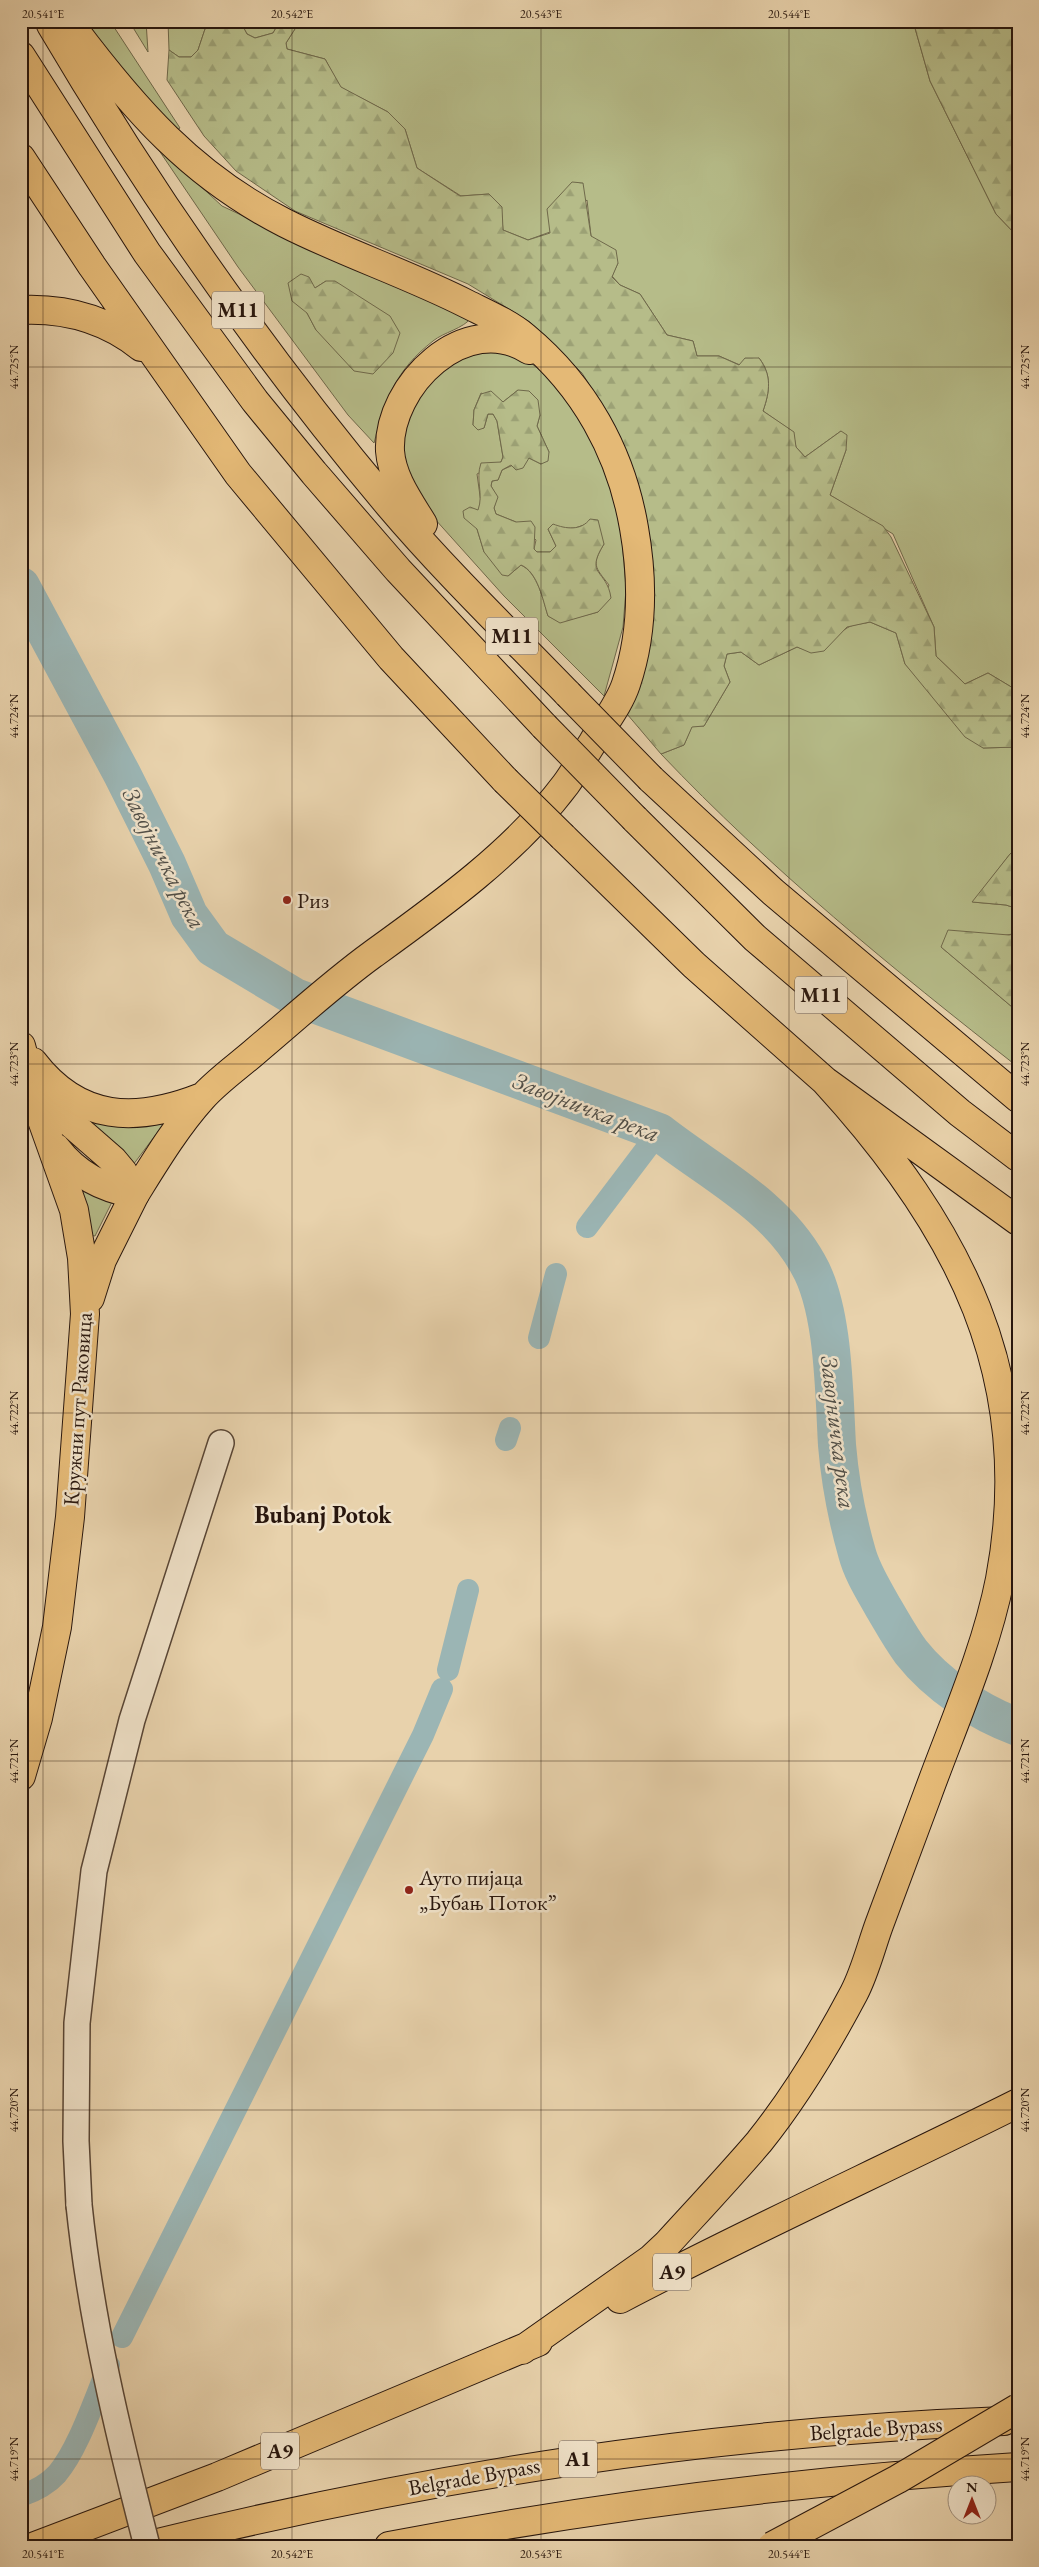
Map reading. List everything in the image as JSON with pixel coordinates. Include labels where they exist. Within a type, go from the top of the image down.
[{"type":"main road","name":"M11","points":[[49,21],[106,117],[228,296],[321,421],[390,506],[456,578],[651,779],[773,892],[1018,1098]]},
{"type":"main road","points":[[65,21],[73,28],[119,88],[189,161],[283,222],[412,278],[506,324],[522,335],[556,367],[596,419],[615,458],[630,505],[640,580],[638,625],[626,684],[618,701],[567,782],[546,808],[486,867],[450,897],[329,988],[202,1097],[151,1169],[136,1194],[102,1260],[85,1314]]},
{"type":"main road","name":"M11","points":[[21,56],[147,253],[255,401],[398,570],[635,820],[755,938],[960,1113],[1018,1157]]},
{"type":"main road","points":[[21,158],[164,370],[238,474],[391,658],[506,780],[694,965],[825,1081],[1018,1221]]},
{"type":"main road","points":[[21,310],[46,309],[79,315],[111,327],[140,345],[164,370]]},
{"type":"main road","points":[[456,578],[405,495],[393,466],[390,452],[393,421],[401,400],[410,384],[431,364],[456,347],[480,340],[513,342],[556,367]]},
{"type":"main road","points":[[21,1035],[27,1054],[58,1112],[113,1160],[123,1172],[136,1194]]},
{"type":"main road","points":[[27,1054],[41,1073],[67,1095],[98,1109],[114,1113],[135,1115],[155,1113],[173,1109],[202,1097]]},
{"type":"main road","name":"Кружни пут Раковица","points":[[21,1776],[38,1718],[57,1628],[70,1517],[85,1314],[82,1258],[74,1210],[51,1140],[38,1109],[27,1054]]},
{"type":"main road","points":[[522,2350],[651,2260],[760,2140],[804,2078],[855,1990],[951,1732],[977,1656],[999,1581],[1009,1501],[1006,1421],[990,1342],[973,1296],[926,1208],[862,1121],[825,1081]]},
{"type":"main road","points":[[51,1140],[64,1158],[80,1172],[110,1190],[136,1194]]},
{"type":"main road","name":"A9","points":[[35,2546],[217,2477],[522,2350],[708,2253],[825,2199],[1018,2103]]},
{"type":"main road","points":[[772,2546],[898,2479],[1018,2408]]},
{"type":"main road","name":"Belgrade Bypass","points":[[146,2546],[360,2496],[567,2461],[802,2434],[1018,2421]]},
{"type":"main road","name":"A1","points":[[389,2546],[572,2514],[708,2495],[847,2480],[1018,2467]]},
{"type":"street","points":[[146,2546],[119,2438],[97,2332],[84,2254],[79,2205],[76,2141],[77,2023],[94,1872],[132,1720],[221,1444]]},
{"type":"green space","points":[[86,21],[110,21],[180,128],[176,131],[130,83]]},
{"type":"green space","points":[[129,21],[146,21],[148,52]]},
{"type":"green space","points":[[168,21],[220,21],[205,29],[198,50],[191,57],[179,57],[169,50]]},
{"type":"green space","points":[[220,21],[240,21],[247,34],[255,38],[273,33],[280,21],[300,21],[286,43],[287,49],[325,59],[341,87],[388,112],[405,129],[417,168],[460,196],[489,194],[502,207],[503,230],[528,240],[550,233],[547,209],[572,182],[583,183],[591,236],[616,250],[618,263],[612,277],[620,285],[640,294],[667,335],[693,341],[697,356],[719,356],[739,365],[745,358],[759,358],[768,377],[767,397],[763,411],[794,432],[796,447],[805,457],[841,431],[847,435],[846,450],[830,495],[883,526],[891,537],[934,627],[936,656],[965,684],[988,673],[1018,691],[1018,747],[983,748],[965,737],[905,664],[896,633],[870,622],[847,627],[824,651],[811,653],[797,647],[759,665],[741,652],[727,654],[724,666],[730,682],[704,726],[692,727],[684,745],[661,754],[627,714],[633,474],[612,421],[582,373],[530,322],[468,284],[295,211],[236,171],[204,136],[167,80],[169,50],[179,57],[191,57],[198,50],[205,29]]},
{"type":"green space","points":[[240,21],[280,21],[273,33],[255,38],[247,34]]},
{"type":"green space","points":[[300,21],[913,21],[930,81],[996,214],[1018,237],[1018,691],[988,673],[965,684],[936,656],[934,627],[893,534],[830,495],[846,450],[841,431],[805,457],[796,447],[793,432],[763,411],[769,383],[766,371],[759,358],[740,365],[719,356],[697,356],[693,341],[667,335],[640,294],[620,285],[612,276],[618,263],[591,236],[587,200],[550,232],[528,240],[503,230],[501,207],[489,194],[461,196],[417,168],[405,129],[388,112],[340,87],[325,59],[287,49],[286,43]]},
{"type":"green space","points":[[913,21],[1018,21],[1018,237],[996,214],[930,81]]},
{"type":"green space","points":[[154,143],[222,206],[292,239],[472,317],[464,325],[433,341],[409,363],[388,399],[374,443],[348,415],[238,267]],"holes":[[[326,281],[316,330],[307,313],[315,288]]]},
{"type":"green space","points":[[301,274],[309,277],[315,288],[326,281],[335,281],[390,316],[400,333],[393,353],[373,374],[354,371],[316,330],[307,313],[292,301],[288,283]]},
{"type":"green space","points":[[491,350],[523,357],[558,384],[593,439],[620,514],[626,589],[623,627],[604,696],[504,596],[434,518],[409,482],[403,453],[405,429],[410,409],[422,390],[453,361]],"holes":[[[518,390],[540,415],[537,426],[549,452],[541,464],[529,458],[502,470],[498,480],[492,481],[491,486],[497,497],[494,508],[496,514],[516,522],[536,540],[534,549],[537,552],[550,552],[556,546],[548,529],[575,528],[587,524],[604,544],[597,557],[596,566],[609,585],[598,612],[560,622],[548,616],[536,580],[532,574],[521,565],[508,576],[484,552],[477,529],[481,503],[477,474],[501,462],[503,457],[497,421],[493,414],[488,414],[484,428],[473,425],[474,410],[481,393],[503,402]]]},
{"type":"green space","points":[[518,390],[529,391],[538,400],[540,415],[537,426],[549,452],[548,461],[541,464],[529,458],[523,468],[516,470],[511,465],[502,470],[498,480],[492,481],[491,486],[498,497],[494,508],[496,514],[516,522],[531,521],[535,527],[534,549],[537,552],[550,552],[556,546],[548,529],[553,524],[573,528],[582,526],[590,519],[598,520],[604,544],[598,554],[596,568],[609,589],[611,598],[598,612],[560,623],[548,616],[536,580],[532,574],[521,565],[508,576],[502,575],[484,552],[477,529],[464,518],[463,511],[470,507],[478,510],[480,504],[479,469],[481,463],[501,462],[503,457],[497,421],[493,414],[488,414],[484,428],[478,430],[473,425],[474,410],[481,394],[491,391],[503,402]]},
{"type":"green space","points":[[870,622],[896,633],[905,664],[983,748],[1018,747],[1018,847],[1010,854],[973,902],[1006,905],[1018,909],[1018,933],[941,947],[1018,1012],[1018,1067],[925,993],[789,878],[745,838],[661,754],[684,745],[692,726],[704,726],[730,682],[724,666],[727,654],[741,652],[759,665],[797,647],[816,651],[821,650],[847,628]]},
{"type":"green space","points":[[1018,847],[1018,909],[1006,905],[972,902],[1010,854]]},
{"type":"green space","points":[[948,930],[1009,935],[1018,933],[1018,1012],[941,947]]},
{"type":"green space","points":[[74,1105],[166,1121],[133,1165]]},
{"type":"green space","points":[[74,1175],[114,1198],[95,1236],[89,1235]]},
{"type":"waterway","name":"Завојничка река","points":[[21,586],[122,774],[167,864],[189,915],[213,948],[295,997],[659,1132],[741,1191],[778,1224],[808,1264],[817,1282],[823,1304],[831,1352],[837,1445],[842,1486],[853,1540],[865,1574],[900,1635],[921,1664],[960,1697],[988,1714],[1018,1727]]},
{"type":"waterway","points":[[587,1227],[659,1132]]},
{"type":"waterway","points":[[539,1338],[556,1274]]},
{"type":"waterway","points":[[506,1440],[510,1428]]},
{"type":"waterway","points":[[448,1670],[468,1590]]},
{"type":"waterway","points":[[122,2337],[423,1735],[442,1689]]},
{"type":"waterway","points":[[21,2496],[36,2490],[49,2481],[65,2463],[86,2422],[109,2365]]},
{"type":"place","name":"Риз","points":[[287,900]]},
{"type":"place","name":"Ауто пијаца „Бубањ Поток”","points":[[409,1890]]},
{"type":"district","name":"Bubanj Potok","points":[[323,1515]]}]
